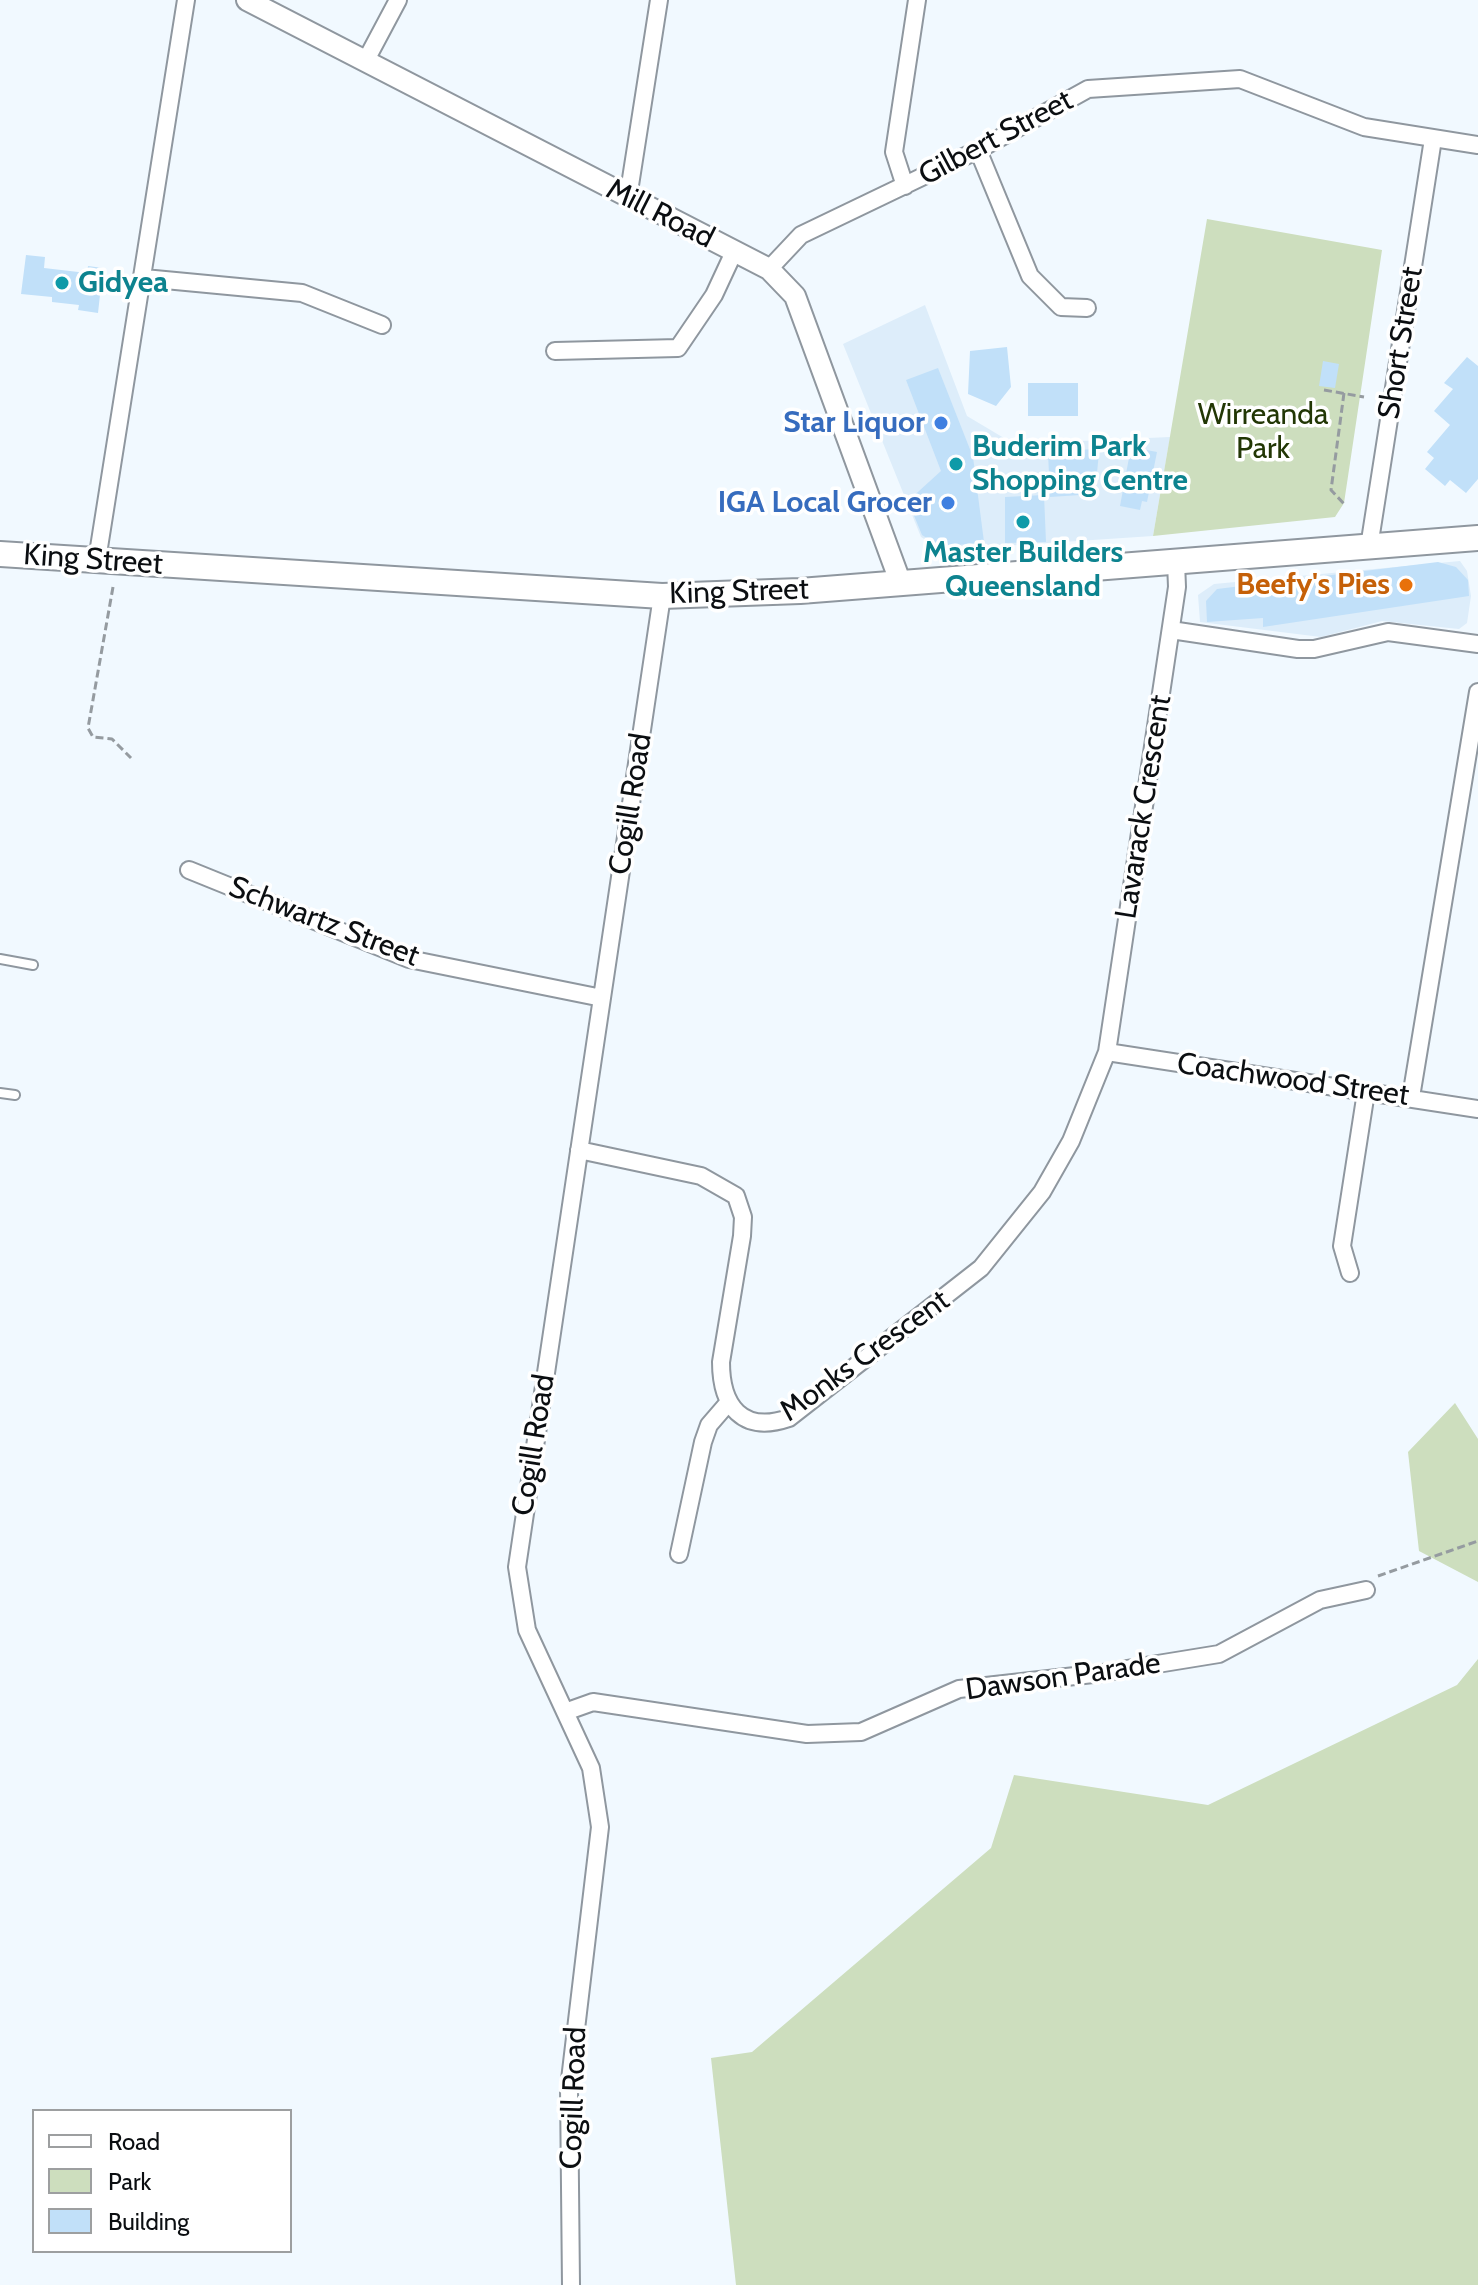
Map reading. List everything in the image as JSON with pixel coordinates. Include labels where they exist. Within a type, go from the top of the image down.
[{"type":"main road","name":"King Street","points":[[0,554],[662,596],[901,584],[1478,538]]},
{"type":"street","points":[[97,560],[186,0]]},
{"type":"street","name":"Mill Road","points":[[247,0],[769,269],[795,296],[901,584]]},
{"type":"street","points":[[365,62],[398,0]]},
{"type":"street","points":[[628,198],[659,0]]},
{"type":"street","points":[[905,186],[894,152],[917,0]]},
{"type":"street","name":"Gilbert Street","points":[[769,269],[801,235],[978,150],[1088,89],[1240,79],[1364,127],[1478,145]]},
{"type":"street","name":"Short Street","points":[[1369,547],[1433,139]]},
{"type":"street","points":[[978,150],[1030,276],[1061,307],[1087,308]]},
{"type":"street","points":[[555,351],[678,348],[714,295],[734,252]]},
{"type":"street","points":[[144,278],[302,293],[382,325]]},
{"type":"street","name":"Lavarack Crescent","points":[[1107,1052],[1171,630],[1177,587],[1176,562]]},
{"type":"street","name":"Cogill Road","points":[[571,2285],[569,2088],[600,1827],[591,1768],[527,1630],[517,1567],[662,596]]},
{"type":"street","points":[[1171,630],[1306,649],[1388,632],[1478,644]]},
{"type":"street","points":[[1411,1097],[1478,692]]},
{"type":"street","name":"Schwartz Street","points":[[189,870],[409,959],[602,998]]},
{"type":"street","name":"Coachwood Street","points":[[1107,1052],[1478,1109]]},
{"type":"street","name":"Monks Crescent","points":[[728,1403],[745,1418],[759,1423],[789,1418],[981,1268],[1042,1192],[1071,1141],[1107,1052]]},
{"type":"street","points":[[1350,1273],[1342,1246],[1366,1092]]},
{"type":"street","points":[[579,1150],[701,1176],[736,1196],[743,1217],[721,1362],[721,1383],[728,1403],[709,1425],[703,1442],[679,1554]]},
{"type":"street","name":"Dawson Parade","points":[[565,1712],[593,1702],[807,1734],[861,1732],[959,1689],[1102,1673],[1219,1654],[1320,1600],[1366,1590]]},
{"type":"lane","points":[[0,959],[33,965]]},
{"type":"lane","points":[[0,1093],[15,1095]]},
{"type":"path","points":[[1324,390],[1364,397]]},
{"type":"path","points":[[1344,393],[1331,490],[1346,506]]},
{"type":"path","points":[[113,587],[88,728],[93,737],[112,739],[131,758]]},
{"type":"path","points":[[1366,1590],[1368,1577],[1478,1541]]},
{"type":"shaded area","points":[[925,305],[967,416],[1014,444],[1170,437],[1153,536],[942,550],[921,537],[843,344]]},
{"type":"shaded area","points":[[1460,561],[1467,571],[1471,596],[1467,623],[1459,629],[1382,621],[1321,637],[1200,622],[1198,595],[1214,584]]},
{"type":"green space","name":"Wirreanda Park","points":[[1207,219],[1382,250],[1344,503],[1335,517],[1153,536]]},
{"type":"green space","points":[[1455,1403],[1478,1439],[1478,1582],[1419,1551],[1408,1452]]},
{"type":"green space","points":[[1478,1659],[1478,2285],[736,2285],[711,2058],[752,2052],[991,1848],[1014,1775],[1208,1805],[1457,1685]]},
{"type":"building","name":"Gidyea","points":[[26,255],[45,257],[44,268],[87,273],[88,266],[103,268],[98,313],[78,310],[79,305],[52,302],[52,297],[21,294]]},
{"type":"building","points":[[1007,347],[1011,387],[996,406],[968,394],[970,351]]},
{"type":"building","points":[[1467,357],[1478,366],[1478,479],[1466,493],[1450,480],[1445,486],[1425,469],[1434,458],[1427,452],[1450,425],[1434,411],[1453,389],[1444,383]]},
{"type":"building","points":[[1323,361],[1339,364],[1335,388],[1319,386]]},
{"type":"building","name":"Buderim Park Shopping Centre","points":[[938,368],[973,457],[984,542],[941,547],[922,535],[908,501],[941,471],[906,380]]},
{"type":"building","points":[[1028,383],[1078,383],[1078,416],[1028,416]]},
{"type":"building","points":[[1131,447],[1157,452],[1147,502],[1142,501],[1140,510],[1120,506]]},
{"type":"building","points":[[1095,449],[1099,452],[1095,494],[1050,497],[1048,452]]},
{"type":"building","name":"Master Builders Queensland","points":[[1044,495],[1046,542],[1005,543],[1005,497]]},
{"type":"building","points":[[1438,562],[1456,567],[1468,580],[1469,596],[1263,627],[1263,618],[1207,622],[1206,601],[1217,589]]},
{"type":"place","name":"Gidyea","points":[[62,283]]},
{"type":"place","name":"Star Liquor","points":[[941,423]]},
{"type":"place","name":"Buderim Park Shopping Centre","points":[[956,464]]},
{"type":"place","name":"IGA Local Grocer","points":[[948,503]]},
{"type":"place","name":"Master Builders Queensland","points":[[1023,522]]},
{"type":"place","name":"Beefy's Pies","points":[[1406,585]]}]
